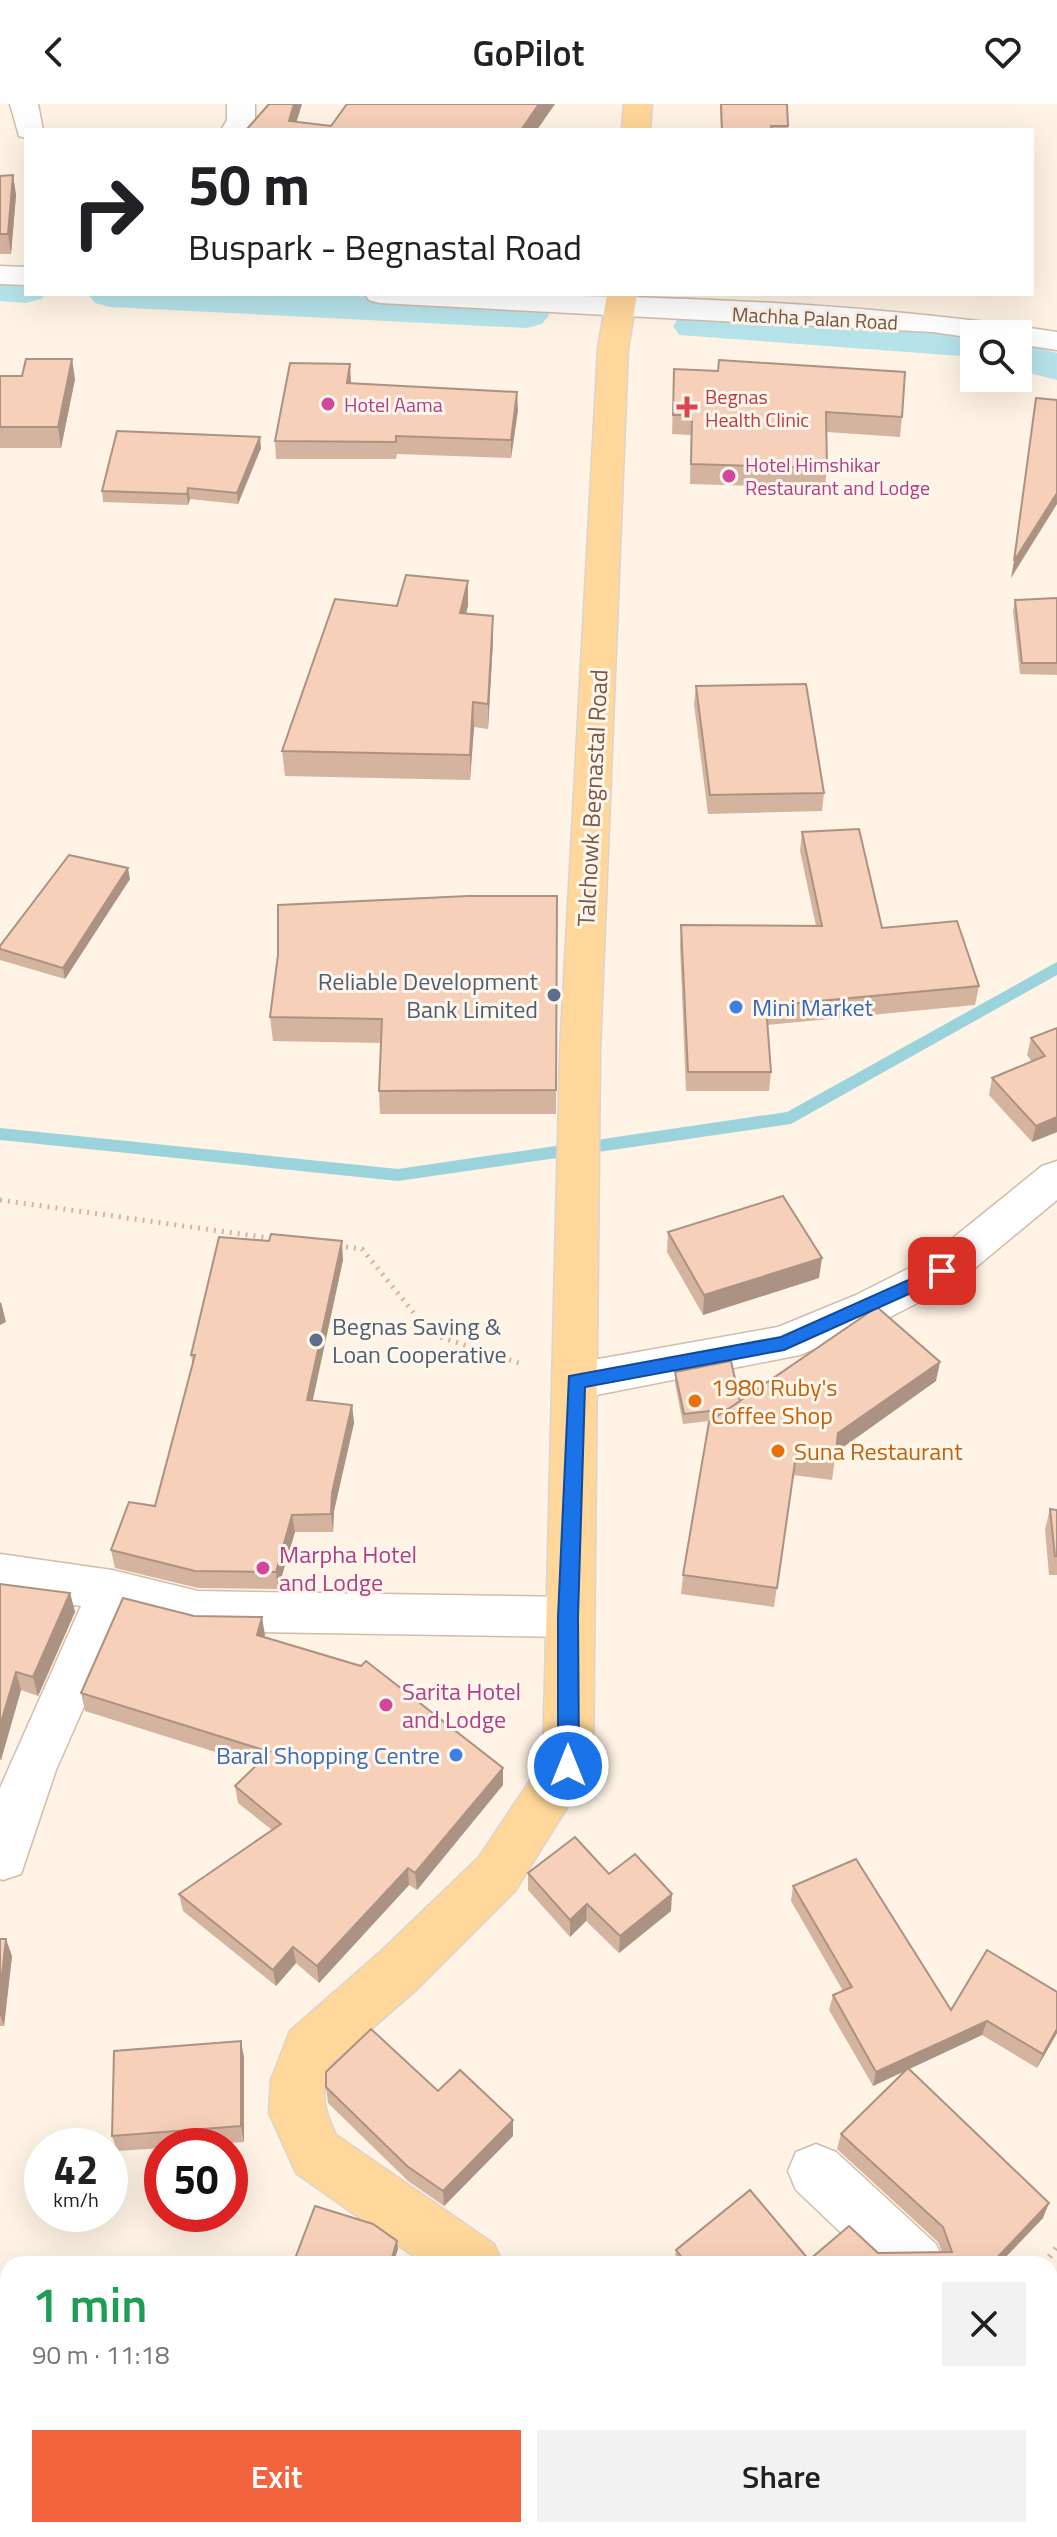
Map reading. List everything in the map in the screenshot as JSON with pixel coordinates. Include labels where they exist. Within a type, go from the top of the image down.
[{"type":"main road","points":[[636,128],[638,104]]},
{"type":"main road","name":"Talchowk Begnastal Road","points":[[463,2256],[316,2154],[296,2113],[298,2080],[309,2049],[397,1972],[497,1874],[568,1766],[568,1617],[578,1303],[580,1052],[613,349],[621,301]]},
{"type":"street","points":[[24,104],[29,128]]},
{"type":"street","points":[[236,128],[241,120],[241,104]]},
{"type":"street","points":[[0,275],[24,276]]},
{"type":"street","name":"Machha Palan Road","points":[[449,296],[621,301],[960,327]]},
{"type":"street","points":[[1032,337],[1057,341]]},
{"type":"street","points":[[576,1381],[784,1343],[857,1313],[942,1271],[1057,1177]]},
{"type":"street","points":[[0,1574],[112,1590],[198,1611],[568,1617]]},
{"type":"street","points":[[3,1857],[31,1770],[112,1590]]},
{"type":"street","points":[[816,2171],[907,2256]]},
{"type":"path","points":[[0,1200],[284,1240]]},
{"type":"path","points":[[331,1246],[362,1249],[431,1334],[576,1381]]},
{"type":"building","points":[[269,104],[294,104],[289,121],[331,126],[347,104],[539,104],[522,128],[248,128]]},
{"type":"building","points":[[721,104],[787,104],[788,126],[722,128]]},
{"type":"building","points":[[13,175],[8,234],[0,234],[0,176]]},
{"type":"building","points":[[26,359],[72,359],[58,427],[0,427],[0,376],[22,376]]},
{"type":"building","points":[[719,360],[905,372],[902,417],[826,412],[827,468],[691,464],[692,415],[673,415],[674,369],[718,371]]},
{"type":"building","points":[[290,363],[350,364],[347,383],[517,392],[511,440],[396,436],[396,442],[275,441]]},
{"type":"building","points":[[1036,398],[1057,400],[1057,493],[1014,561]]},
{"type":"building","points":[[117,431],[260,437],[237,493],[188,488],[187,494],[102,491]]},
{"type":"building","points":[[406,575],[468,581],[460,613],[493,616],[488,704],[473,702],[470,755],[282,751],[335,599],[397,606]]},
{"type":"building","points":[[1057,598],[1057,663],[1022,663],[1015,600]]},
{"type":"building","points":[[806,684],[824,793],[710,795],[696,686]]},
{"type":"building","points":[[859,829],[882,928],[957,921],[979,986],[766,1006],[771,1072],[688,1072],[681,925],[822,926],[802,832]]},
{"type":"building","points":[[69,855],[128,868],[63,968],[0,949],[0,946]]},
{"type":"building","points":[[468,896],[557,896],[556,1090],[379,1091],[382,1019],[270,1017],[278,955],[278,905]]},
{"type":"building","points":[[1057,1028],[1057,1117],[1036,1126],[992,1078],[1045,1056],[1031,1038]]},
{"type":"building","points":[[783,1196],[822,1258],[704,1295],[668,1232]]},
{"type":"building","points":[[271,1234],[342,1241],[307,1400],[352,1405],[332,1493],[331,1514],[292,1515],[276,1572],[195,1571],[111,1550],[129,1502],[155,1506],[195,1355],[191,1355],[219,1237],[269,1241]]},
{"type":"building","points":[[877,1307],[940,1362],[838,1433],[835,1461],[796,1455],[777,1588],[683,1575],[709,1422]]},
{"type":"building","points":[[731,1361],[740,1401],[728,1409],[684,1414],[675,1372]]},
{"type":"building","points":[[1050,1509],[1057,1510],[1057,1556],[1055,1556]]},
{"type":"building","points":[[0,1584],[70,1593],[33,1677],[16,1672],[0,1726]]},
{"type":"building","points":[[123,1598],[194,1616],[262,1617],[257,1635],[361,1666],[366,1661],[503,1768],[415,1873],[408,1868],[317,1966],[293,1947],[273,1970],[179,1894],[281,1824],[235,1786],[270,1752],[81,1693]]},
{"type":"building","points":[[575,1837],[609,1874],[635,1854],[672,1894],[620,1936],[587,1904],[570,1920],[528,1873]]},
{"type":"building","points":[[856,1859],[951,2010],[987,1950],[1057,1992],[1057,2029],[1043,2054],[987,2021],[876,2072],[833,1995],[852,1987],[793,1886]]},
{"type":"building","points":[[0,1939],[6,1939],[0,1993]]},
{"type":"building","points":[[371,2029],[438,2091],[460,2070],[513,2120],[443,2191],[407,2166],[326,2087],[326,2072]]},
{"type":"building","points":[[241,2041],[241,2126],[144,2128],[144,2134],[128,2135],[128,2128],[112,2128],[114,2051]]},
{"type":"building","points":[[908,2068],[1049,2203],[999,2256],[814,2256],[849,2226],[878,2253],[952,2252],[943,2227],[841,2134]]},
{"type":"building","points":[[750,2190],[806,2256],[681,2256],[676,2250]]},
{"type":"building","points":[[315,2206],[373,2224],[397,2241],[392,2256],[296,2256]]},
{"type":"waterway","points":[[0,288],[24,290]]},
{"type":"waterway","points":[[150,296],[527,315]]},
{"type":"waterway","points":[[695,326],[960,343]]},
{"type":"waterway","points":[[1032,360],[1057,367]]},
{"type":"waterway","points":[[0,1134],[398,1175],[791,1118],[1057,968]]},
{"type":"place","name":"Hotel Aama","points":[[328,404]]},
{"type":"place","name":"Begnas Health Clinic","points":[[687,407]]},
{"type":"place","name":"Hotel Himshikar Restaurant and Lodge","points":[[729,476]]},
{"type":"place","name":"Reliable Development Bank Limited","points":[[554,995]]},
{"type":"place","name":"Mini Market","points":[[736,1007]]},
{"type":"place","name":"Begnas Saving & Loan Cooperative","points":[[316,1340]]},
{"type":"place","name":"1980 Ruby's Coffee Shop","points":[[695,1401]]},
{"type":"place","name":"Suna Restaurant","points":[[778,1451]]},
{"type":"place","name":"Marpha Hotel and Lodge","points":[[263,1568]]},
{"type":"place","name":"Sarita Hotel and Lodge","points":[[386,1705]]},
{"type":"place","name":"Baral Shopping Centre","points":[[456,1755]]},
{"type":"route","points":[[568,1766],[568,1617],[576,1381],[784,1343],[871,1307],[942,1271]]}]
